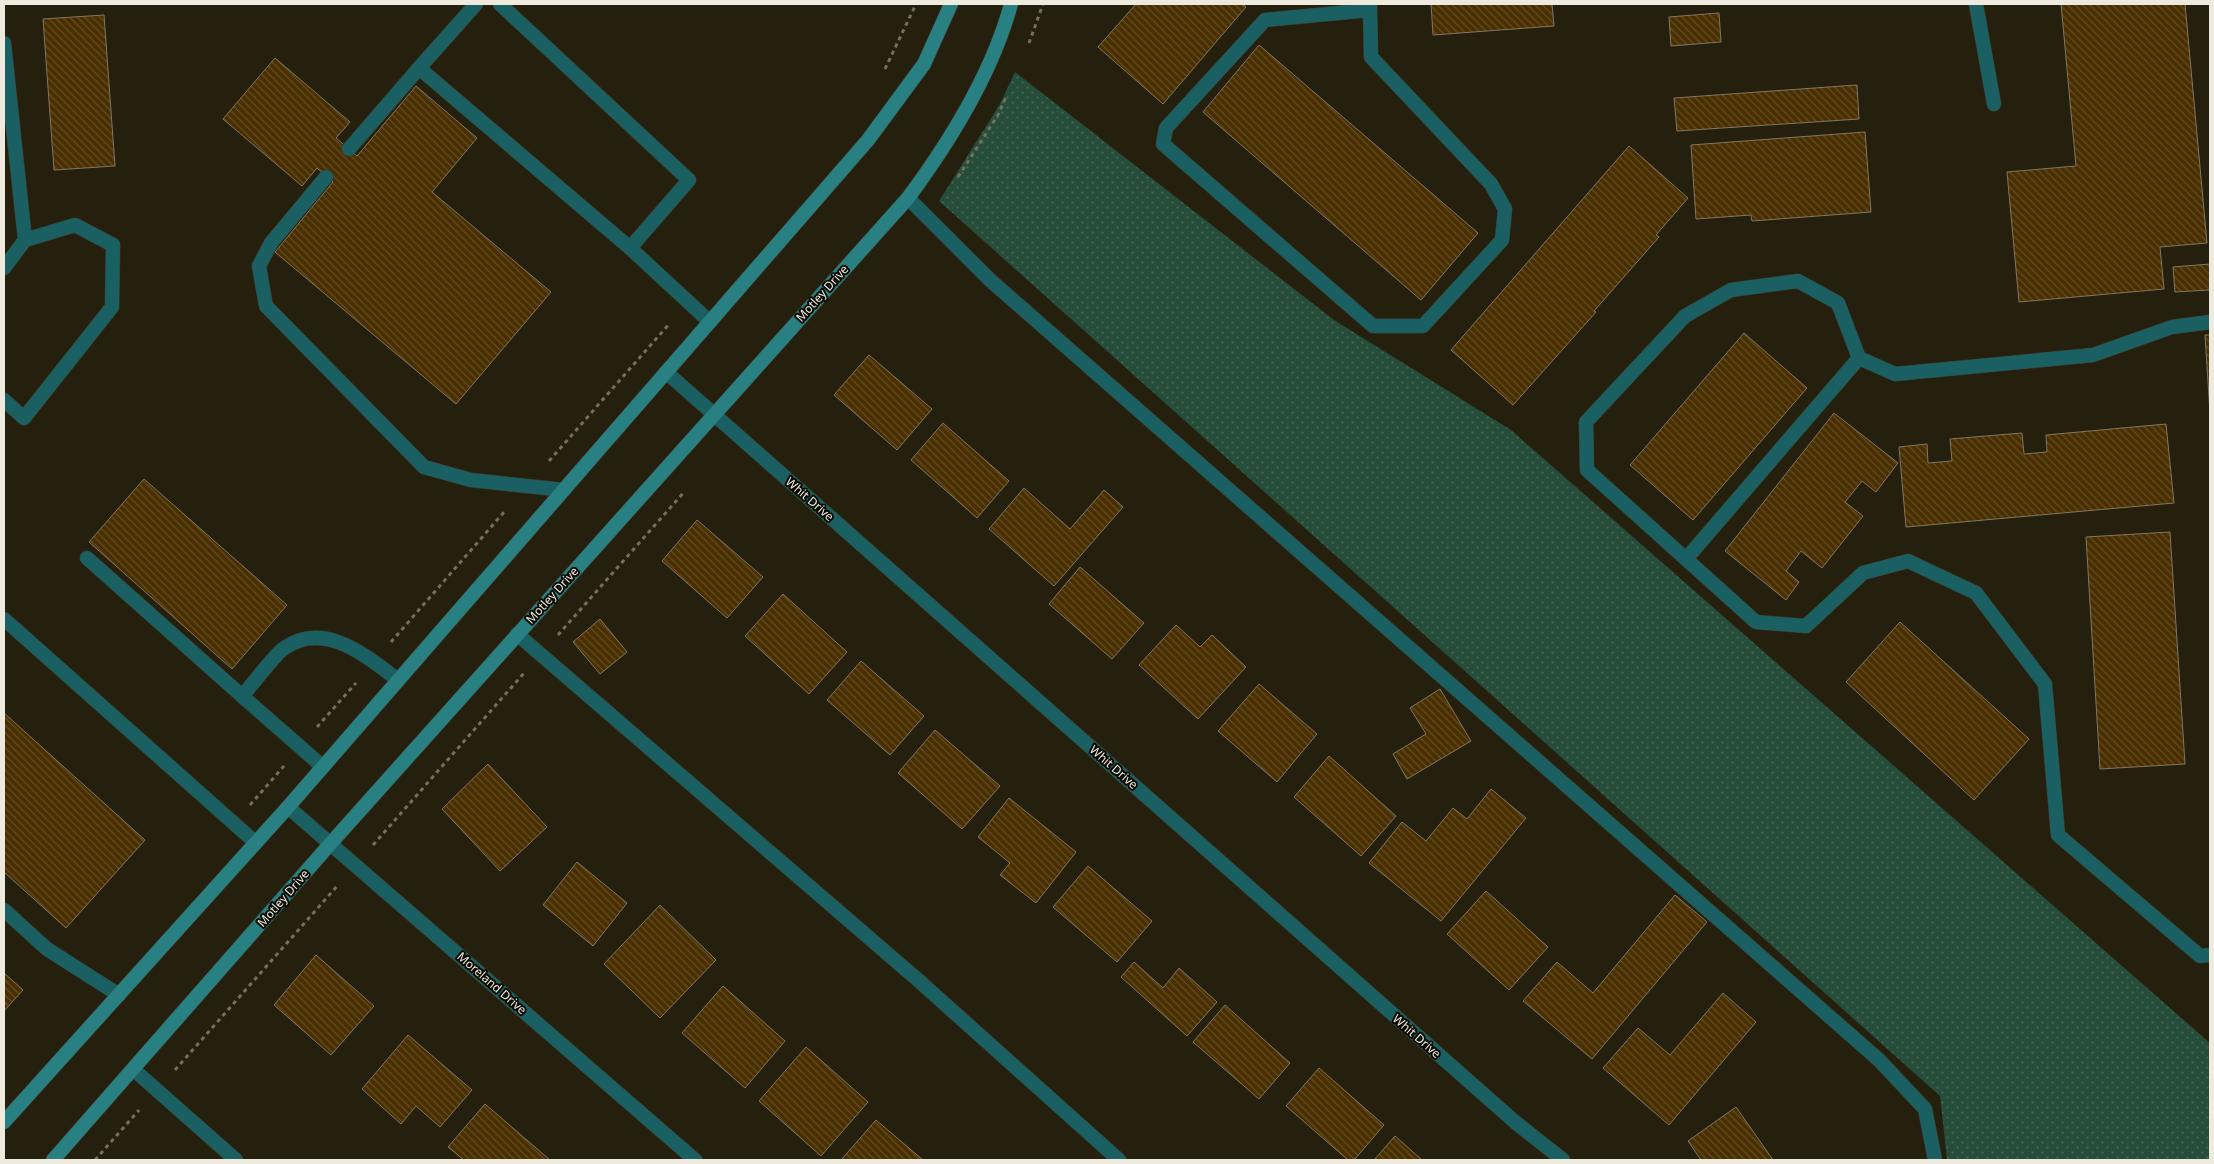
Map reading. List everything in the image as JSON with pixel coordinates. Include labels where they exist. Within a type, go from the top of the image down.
[{"type":"main road","points":[[4,1122],[288,807],[868,140],[924,64],[950,4]]},
{"type":"main road","name":"Motley Drive","points":[[53,1160],[331,843],[908,198],[937,160],[982,80],[1006,23],[1011,4]]},
{"type":"street","points":[[349,149],[476,4]]},
{"type":"street","points":[[500,4],[689,180],[630,248]]},
{"type":"street","points":[[1976,4],[1994,104]]},
{"type":"street","points":[[1370,7],[1371,58],[1491,184],[1505,210],[1502,240],[1423,326],[1373,326],[1163,144],[1166,128],[1265,20],[1370,7]]},
{"type":"street","points":[[4,42],[25,240]]},
{"type":"street","points":[[419,68],[630,248],[710,322]]},
{"type":"street","points":[[326,177],[271,243],[259,266],[266,306],[424,467],[471,480],[564,490]]},
{"type":"street","points":[[908,198],[990,280],[1879,1060],[1925,1109],[1935,1160]]},
{"type":"street","points":[[4,268],[25,240],[75,225],[113,245],[112,307],[24,418],[4,400]]},
{"type":"street","points":[[2210,322],[2172,327],[2093,356],[1895,374],[1860,358],[1838,303],[1798,281],[1731,290],[1685,316],[1586,422],[1587,470],[1756,622],[1806,626],[1863,573],[1908,561],[1976,593],[2046,684],[2058,835],[2200,956],[2210,955]]},
{"type":"street","points":[[1686,559],[1860,358]]},
{"type":"street","name":"Whit Drive","points":[[666,372],[1514,1122],[1564,1160]]},
{"type":"street","points":[[87,558],[322,767]]},
{"type":"street","points":[[4,619],[256,843]]},
{"type":"street","points":[[517,634],[918,980],[1119,1160]]},
{"type":"street","points":[[242,696],[283,649],[301,641],[318,638],[340,642],[374,662],[398,680]]},
{"type":"street","name":"Moreland Drive","points":[[288,807],[695,1160]]},
{"type":"street","points":[[4,910],[47,949],[119,994]]},
{"type":"street","points":[[133,1069],[236,1160]]},
{"type":"path","points":[[883,73],[916,4]]},
{"type":"path","points":[[234,824],[526,486],[689,302]]},
{"type":"green space","points":[[1015,72],[1334,320],[1511,430],[2210,1043],[2210,1160],[1947,1160],[1940,1096],[939,201],[1000,104]]},
{"type":"building","points":[[1136,4],[1242,4],[1246,7],[1163,104],[1098,47]]},
{"type":"building","points":[[1431,4],[1552,4],[1554,26],[1433,35]]},
{"type":"building","points":[[2061,4],[2185,4],[2207,243],[2160,247],[2164,289],[2019,302],[2007,172],[2076,166]]},
{"type":"building","points":[[1719,13],[1721,42],[1671,46],[1669,17]]},
{"type":"building","points":[[104,15],[115,166],[54,170],[43,19]]},
{"type":"building","points":[[1259,45],[1478,233],[1421,300],[1203,112]]},
{"type":"building","points":[[275,58],[350,122],[336,138],[357,156],[416,86],[477,138],[432,192],[551,292],[456,404],[275,252],[333,182],[317,168],[302,186],[223,119]]},
{"type":"building","points":[[1857,85],[1859,119],[1677,131],[1674,98]]},
{"type":"building","points":[[1865,132],[1871,212],[1752,221],[1751,215],[1696,219],[1691,145]]},
{"type":"building","points":[[1629,146],[1688,198],[1656,235],[1659,237],[1594,311],[1596,312],[1513,405],[1451,350]]},
{"type":"building","points":[[2210,264],[2210,290],[2175,292],[2173,267]]},
{"type":"building","points":[[1744,333],[1807,388],[1693,520],[1630,465]]},
{"type":"building","points":[[2205,335],[2210,335],[2210,413]]},
{"type":"building","points":[[869,355],[932,409],[897,450],[834,395]]},
{"type":"building","points":[[1834,413],[1898,463],[1876,492],[1862,481],[1845,502],[1863,516],[1822,568],[1801,551],[1786,571],[1799,582],[1786,600],[1725,551]]},
{"type":"building","points":[[943,423],[1009,481],[977,518],[911,460]]},
{"type":"building","points":[[2166,424],[2174,503],[1906,527],[1899,447],[1927,444],[1928,463],[1952,461],[1950,439],[2022,433],[2024,454],[2047,452],[2046,435]]},
{"type":"building","points":[[144,479],[287,605],[232,669],[89,542]]},
{"type":"building","points":[[1024,488],[1070,529],[1104,490],[1123,507],[1054,586],[989,529]]},
{"type":"building","points":[[697,520],[763,577],[727,618],[662,561]]},
{"type":"building","points":[[2170,532],[2185,764],[2100,769],[2086,537]]},
{"type":"building","points":[[1080,567],[1144,623],[1112,659],[1049,604]]},
{"type":"building","points":[[783,594],[847,652],[809,694],[745,636]]},
{"type":"building","points":[[600,619],[627,652],[600,674],[573,642]]},
{"type":"building","points":[[1900,622],[2029,739],[1974,800],[1846,682]]},
{"type":"building","points":[[1176,625],[1200,647],[1212,635],[1246,667],[1198,719],[1139,665]]},
{"type":"building","points":[[861,661],[924,716],[890,755],[827,700]]},
{"type":"building","points":[[1259,684],[1317,734],[1277,782],[1218,731]]},
{"type":"building","points":[[1440,689],[1471,741],[1407,779],[1393,754],[1426,734],[1410,708]]},
{"type":"building","points":[[4,713],[145,840],[66,928],[4,872]]},
{"type":"building","points":[[935,730],[1000,786],[962,829],[898,773]]},
{"type":"building","points":[[1329,756],[1396,816],[1361,856],[1294,797]]},
{"type":"building","points":[[488,764],[547,827],[500,871],[442,809]]},
{"type":"building","points":[[1491,789],[1526,818],[1441,921],[1369,863],[1402,822],[1426,841],[1453,808],[1467,819]]},
{"type":"building","points":[[1009,798],[1076,852],[1036,903],[1000,875],[1010,863],[978,837]]},
{"type":"building","points":[[577,862],[627,903],[593,946],[543,905]]},
{"type":"building","points":[[1088,866],[1152,921],[1117,962],[1053,907]]},
{"type":"building","points":[[1486,891],[1548,947],[1509,990],[1447,934]]},
{"type":"building","points":[[1675,895],[1707,922],[1592,1059],[1523,1001],[1557,962],[1593,993]]},
{"type":"building","points":[[660,905],[716,960],[660,1018],[604,964]]},
{"type":"building","points":[[316,955],[374,1006],[331,1055],[274,1005]]},
{"type":"building","points":[[1134,962],[1163,988],[1179,968],[1217,1002],[1187,1036],[1121,977]]},
{"type":"building","points":[[4,973],[23,990],[4,1011]]},
{"type":"building","points":[[723,986],[785,1041],[745,1088],[682,1033]]},
{"type":"building","points":[[1723,993],[1756,1022],[1669,1125],[1603,1068],[1638,1028],[1670,1055]]},
{"type":"building","points":[[1225,1005],[1290,1063],[1259,1099],[1193,1042]]},
{"type":"building","points":[[408,1035],[472,1090],[440,1127],[416,1106],[401,1124],[362,1089]]},
{"type":"building","points":[[806,1047],[868,1102],[821,1156],[759,1101]]},
{"type":"building","points":[[1319,1068],[1384,1125],[1354,1160],[1348,1160],[1286,1106]]},
{"type":"building","points":[[485,1104],[550,1160],[464,1160],[448,1147]]},
{"type":"building","points":[[1736,1107],[1773,1160],[1701,1160],[1688,1141]]},
{"type":"building","points":[[876,1120],[923,1160],[841,1160]]},
{"type":"building","points":[[1395,1136],[1422,1160],[1374,1160]]}]
